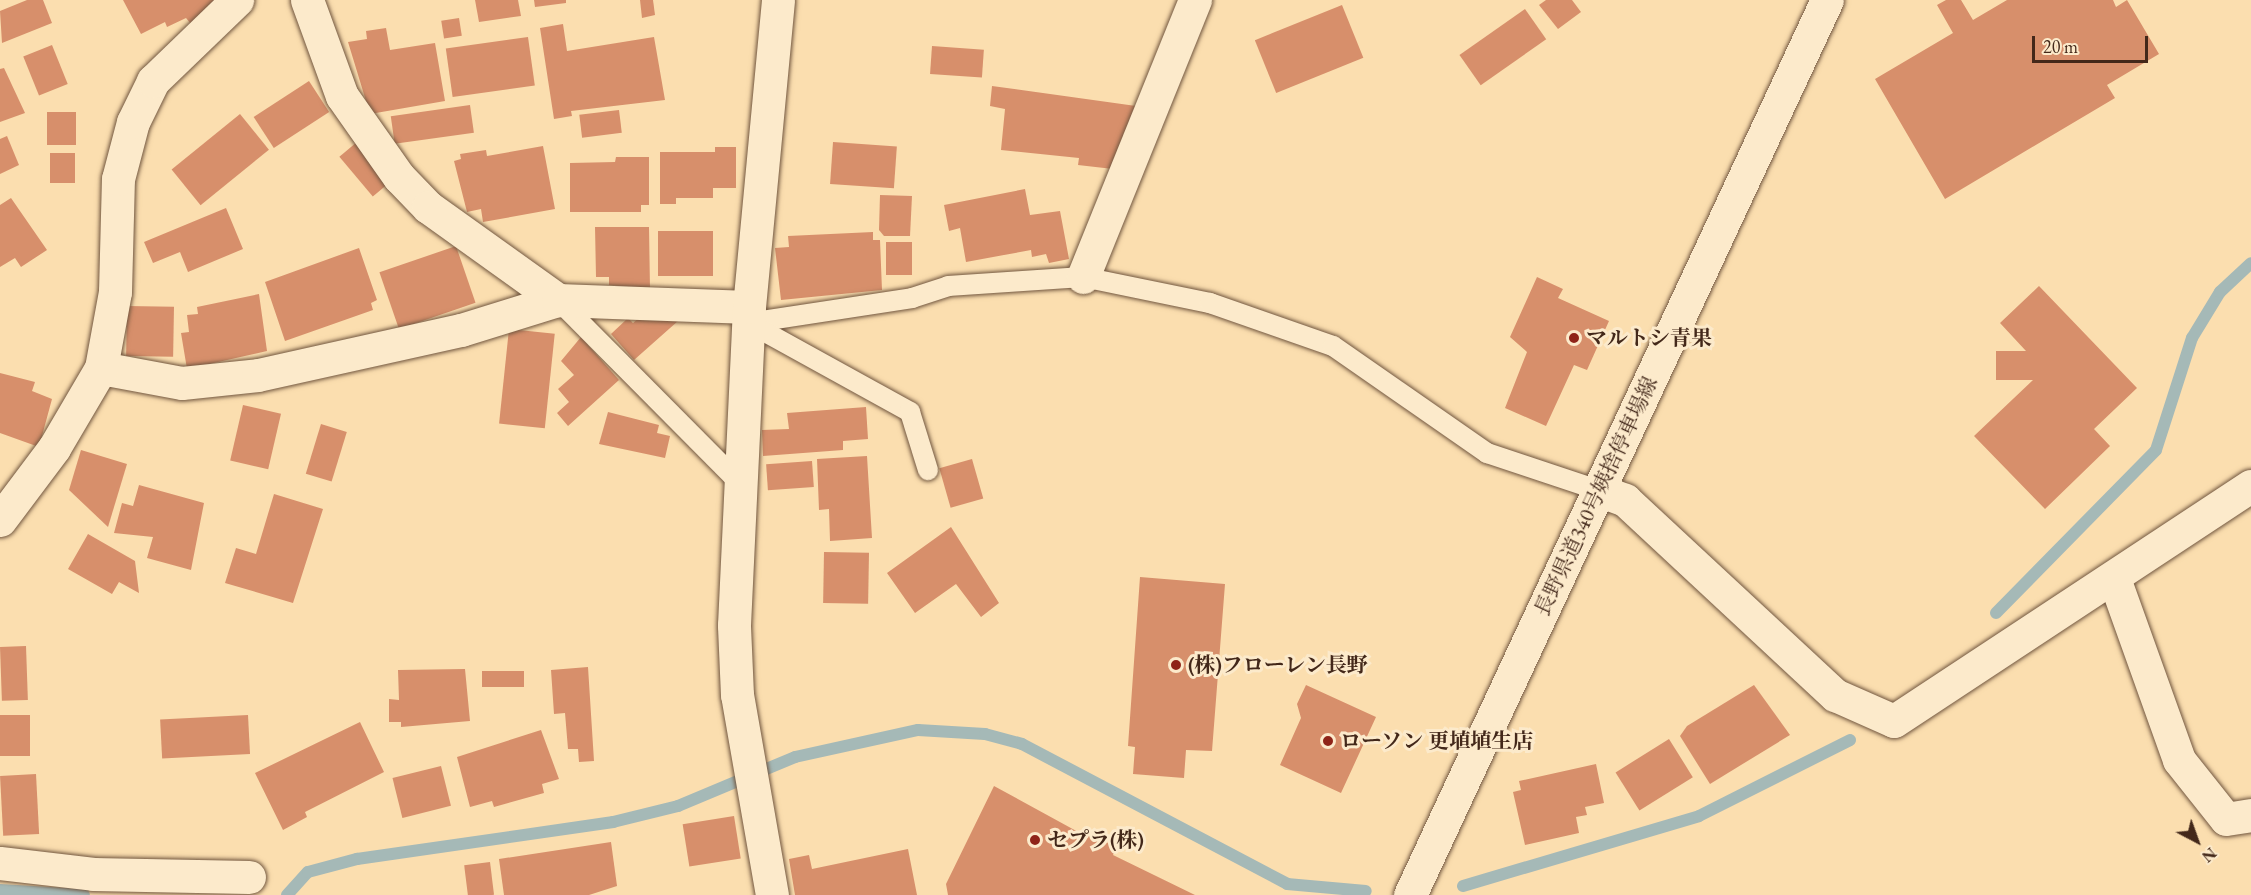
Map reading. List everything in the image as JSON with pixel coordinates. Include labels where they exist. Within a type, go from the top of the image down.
[{"type":"street","points":[[0,520],[54,448],[101,368],[116,292],[118,179],[133,122],[153,81],[237,0]]},
{"type":"street","points":[[308,0],[342,96],[399,177],[428,207],[558,300]]},
{"type":"street","points":[[772,895],[737,695],[734,625],[749,315],[778,0]]},
{"type":"street","points":[[1083,277],[1195,0]]},
{"type":"street","name":"長野県道340号姨捨停車場線","points":[[1410,895],[1827,0]]},
{"type":"street","points":[[101,368],[182,383],[258,375],[461,330],[558,300],[749,315]]},
{"type":"street","points":[[1598,490],[1625,501],[1835,695],[1894,721],[2115,581],[2251,486]]},
{"type":"street","points":[[2115,581],[2179,760],[2226,819],[2251,815]]},
{"type":"street","points":[[0,863],[93,874],[249,877]]},
{"type":"lane","points":[[749,315],[912,298],[948,286],[1083,277],[1210,303],[1333,346],[1487,453],[1598,490]]},
{"type":"lane","points":[[558,300],[741,484]]},
{"type":"lane","points":[[749,315],[910,412],[928,470]]},
{"type":"building","points":[[27,0],[43,0],[52,23],[2,43],[0,11]]},
{"type":"building","points":[[123,0],[216,0],[191,24],[186,18],[167,27],[165,22],[141,34]]},
{"type":"building","points":[[475,0],[518,0],[521,16],[479,22]]},
{"type":"building","points":[[534,0],[566,0],[566,3],[535,7]]},
{"type":"building","points":[[640,0],[653,0],[655,15],[642,18]]},
{"type":"building","points":[[1546,0],[1572,0],[1581,12],[1558,29],[1539,5]]},
{"type":"building","points":[[1946,0],[1961,0],[1973,20],[2007,0],[2113,0],[2116,7],[2127,0],[2159,54],[2107,85],[2115,98],[1945,199],[1875,79],[1953,33],[1937,5]]},
{"type":"building","points":[[1342,5],[1363,58],[1276,93],[1255,40]]},
{"type":"building","points":[[1525,9],[1546,39],[1481,85],[1459,55]]},
{"type":"building","points":[[459,18],[462,36],[444,39],[441,21]]},
{"type":"building","points":[[563,24],[567,51],[654,37],[665,100],[571,111],[572,116],[554,119],[540,28]]},
{"type":"building","points":[[386,28],[390,50],[435,43],[445,101],[370,114],[348,42],[367,39],[366,31]]},
{"type":"building","points":[[528,37],[535,86],[453,97],[446,49]]},
{"type":"building","points":[[52,45],[68,84],[39,96],[23,57]]},
{"type":"building","points":[[932,46],[984,50],[982,78],[930,74]]},
{"type":"building","points":[[4,68],[25,113],[0,122],[0,69]]},
{"type":"building","points":[[309,81],[329,112],[274,148],[254,117]]},
{"type":"building","points":[[992,86],[1136,106],[1113,169],[1078,165],[1079,158],[1001,150],[1005,109],[990,106]]},
{"type":"building","points":[[470,105],[474,133],[395,144],[391,116]]},
{"type":"building","points":[[619,110],[622,133],[582,138],[579,115]]},
{"type":"building","points":[[47,112],[76,112],[76,145],[47,145]]},
{"type":"building","points":[[240,114],[269,150],[201,205],[172,169]]},
{"type":"building","points":[[7,136],[19,165],[0,174],[0,139]]},
{"type":"building","points":[[357,142],[390,182],[373,197],[339,157]]},
{"type":"building","points":[[833,142],[897,146],[894,188],[830,184]]},
{"type":"building","points":[[543,146],[555,209],[483,222],[481,209],[467,212],[454,161],[461,159],[460,154],[486,150],[487,156]]},
{"type":"building","points":[[715,147],[736,147],[736,188],[713,188],[713,198],[676,198],[676,204],[660,204],[660,152],[715,152]]},
{"type":"building","points":[[50,153],[75,153],[75,183],[50,183]]},
{"type":"building","points":[[616,157],[649,157],[649,205],[641,205],[641,212],[570,212],[570,163],[615,162]]},
{"type":"building","points":[[1025,189],[1030,215],[1060,211],[1069,259],[1049,263],[1046,254],[1032,257],[1031,250],[966,262],[960,228],[949,231],[944,205]]},
{"type":"building","points":[[880,195],[912,196],[910,236],[884,236],[879,230]]},
{"type":"building","points":[[11,198],[47,250],[21,267],[15,258],[0,267],[0,205]]},
{"type":"building","points":[[226,208],[243,249],[188,272],[180,252],[153,263],[144,242]]},
{"type":"building","points":[[595,227],[649,227],[650,289],[609,285],[609,277],[596,277]]},
{"type":"building","points":[[658,231],[713,231],[713,276],[658,276]]},
{"type":"building","points":[[873,232],[873,240],[880,240],[882,290],[781,300],[775,248],[789,247],[788,236]]},
{"type":"building","points":[[886,242],[912,242],[912,275],[886,275]]},
{"type":"building","points":[[456,246],[476,303],[399,329],[379,272]]},
{"type":"building","points":[[359,248],[377,300],[371,303],[373,310],[285,341],[265,282]]},
{"type":"building","points":[[1537,277],[1563,289],[1558,298],[1609,321],[1587,370],[1574,365],[1546,426],[1505,408],[1527,352],[1510,337]]},
{"type":"building","points":[[2039,286],[2137,388],[2094,429],[2110,446],[2045,509],[1974,436],[2033,380],[1996,380],[1996,351],[2026,351],[2000,323]]},
{"type":"building","points":[[259,294],[267,351],[187,369],[181,333],[189,332],[187,315],[198,314],[197,307]]},
{"type":"building","points":[[127,306],[174,307],[173,357],[126,356]]},
{"type":"building","points":[[640,317],[678,321],[634,360],[611,334],[628,318],[633,323]]},
{"type":"building","points":[[509,329],[555,334],[545,428],[499,423]]},
{"type":"building","points":[[581,337],[619,380],[568,426],[557,413],[569,402],[558,389],[574,375],[561,361]]},
{"type":"building","points":[[0,373],[35,382],[32,391],[52,399],[39,447],[0,433]]},
{"type":"building","points":[[243,405],[281,414],[268,469],[230,461]]},
{"type":"building","points":[[866,407],[868,439],[843,441],[843,450],[763,456],[762,430],[789,429],[787,413]]},
{"type":"building","points":[[608,412],[659,425],[657,433],[670,436],[665,458],[599,444]]},
{"type":"building","points":[[321,424],[347,432],[332,482],[306,474]]},
{"type":"building","points":[[81,450],[127,464],[108,527],[69,490]]},
{"type":"building","points":[[867,456],[872,538],[830,541],[829,509],[819,510],[817,459]]},
{"type":"building","points":[[972,459],[983,498],[951,508],[939,468]]},
{"type":"building","points":[[812,461],[814,487],[768,490],[766,464]]},
{"type":"building","points":[[139,485],[204,503],[191,570],[147,558],[153,537],[114,533],[122,503],[133,506]]},
{"type":"building","points":[[274,494],[323,509],[293,603],[225,583],[236,548],[256,554]]},
{"type":"building","points":[[951,527],[999,603],[981,617],[956,584],[915,613],[887,573]]},
{"type":"building","points":[[88,534],[135,561],[139,593],[119,582],[112,594],[68,569]]},
{"type":"building","points":[[824,552],[869,553],[868,604],[823,603]]},
{"type":"building","name":"(株)フローレン長野","points":[[1140,577],[1225,584],[1212,751],[1186,750],[1184,778],[1133,774],[1135,747],[1128,746]]},
{"type":"building","points":[[26,646],[28,700],[2,701],[0,647]]},
{"type":"building","points":[[588,667],[594,761],[579,762],[578,749],[568,749],[565,713],[554,714],[551,670]]},
{"type":"building","points":[[465,669],[470,721],[401,727],[401,722],[389,722],[389,699],[399,700],[398,670]]},
{"type":"building","points":[[482,671],[524,671],[524,687],[482,687]]},
{"type":"building","name":"ローソン 更埴埴生店","points":[[1306,685],[1376,717],[1341,793],[1280,765],[1301,718],[1297,704]]},
{"type":"building","points":[[1754,685],[1790,735],[1710,784],[1680,736],[1687,726]]},
{"type":"building","points":[[0,715],[30,715],[30,756],[0,756]]},
{"type":"building","points":[[248,715],[250,754],[162,759],[160,720]]},
{"type":"building","points":[[360,722],[384,772],[305,812],[307,817],[283,830],[255,773]]},
{"type":"building","points":[[541,730],[559,779],[542,784],[544,793],[494,807],[492,801],[470,807],[457,757]]},
{"type":"building","points":[[1669,739],[1693,777],[1639,811],[1616,772]]},
{"type":"building","points":[[1596,764],[1604,803],[1585,807],[1587,815],[1576,817],[1579,833],[1525,845],[1513,792],[1521,790],[1519,781]]},
{"type":"building","points":[[441,766],[451,806],[402,818],[392,778]]},
{"type":"building","points":[[36,774],[39,834],[3,836],[0,776]]},
{"type":"building","name":"セプラ(株)","points":[[994,786],[1080,833],[1117,846],[1113,855],[1195,895],[948,895],[946,884]]},
{"type":"building","points":[[734,816],[741,858],[689,867],[683,824]]},
{"type":"building","points":[[611,842],[617,886],[589,895],[504,895],[499,859]]},
{"type":"building","points":[[908,849],[917,895],[795,895],[789,859],[809,855],[812,869]]},
{"type":"building","points":[[490,862],[494,895],[468,895],[464,865]]},
{"type":"waterway","points":[[1996,613],[2156,450],[2192,338],[2220,292],[2251,263]]},
{"type":"waterway","points":[[287,895],[308,872],[357,859],[613,822],[678,806],[795,757],[918,730],[985,734],[1022,744],[1287,884],[1366,891]]},
{"type":"waterway","points":[[1463,886],[1699,816],[1850,740]]},
{"type":"waterway","points":[[0,890],[84,895]]},
{"type":"place","name":"マルトシ青果","points":[[1574,338]]},
{"type":"place","name":"(株)フローレン長野","points":[[1176,665]]},
{"type":"place","name":"ローソン 更埴埴生店","points":[[1328,741]]},
{"type":"place","name":"セプラ(株)","points":[[1035,840]]}]
